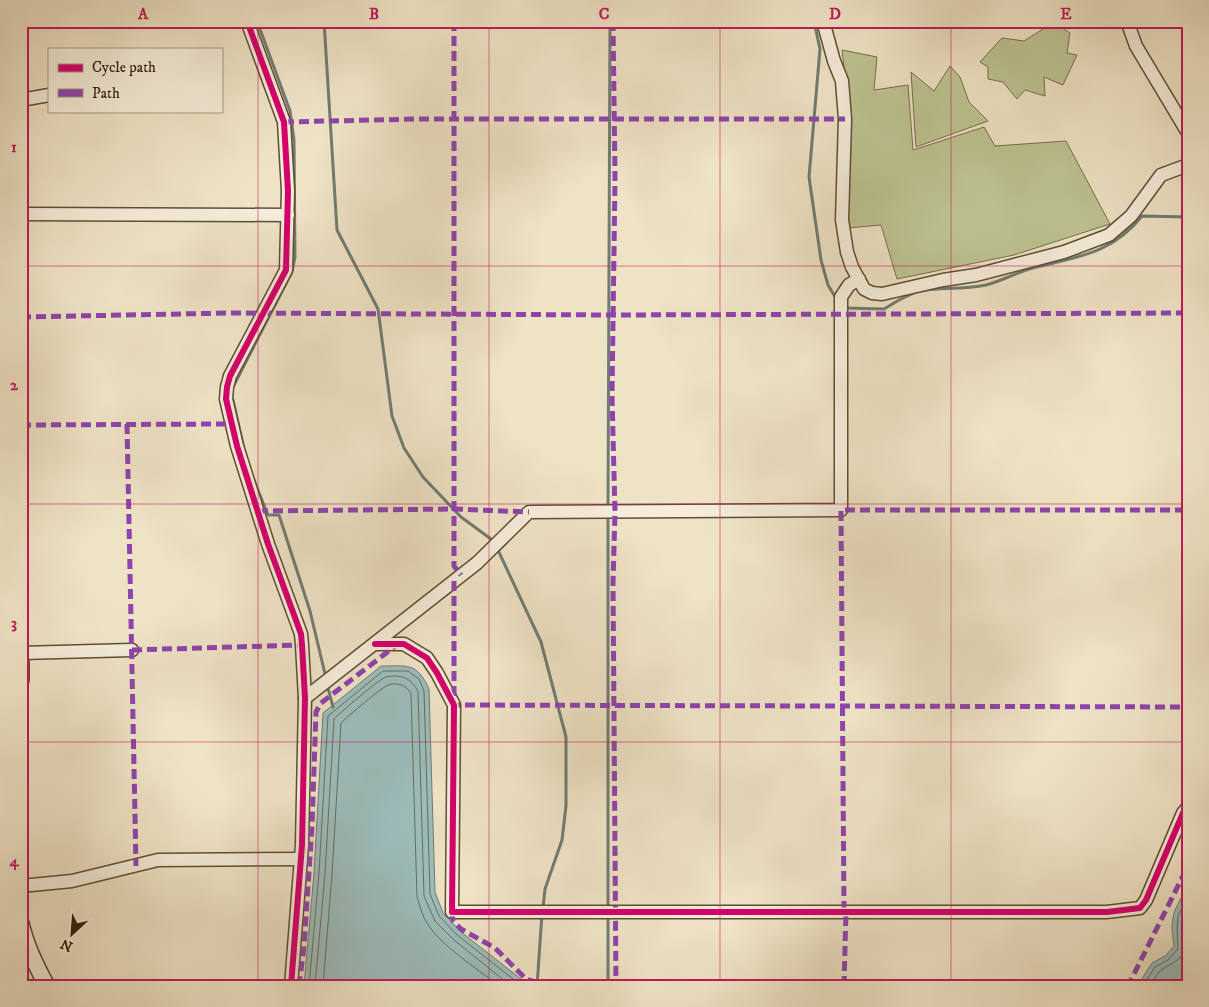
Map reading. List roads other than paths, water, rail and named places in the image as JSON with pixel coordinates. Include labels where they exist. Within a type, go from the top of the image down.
[{"type":"street","points":[[247,21],[284,122],[288,191],[286,270],[230,376],[226,387],[226,399],[237,446],[268,544],[301,634],[305,677],[301,859],[291,986]]},
{"type":"street","points":[[823,21],[834,61],[842,81],[845,118],[842,220],[847,252],[852,267],[864,289],[872,293],[882,294],[943,280],[976,275],[1064,252],[1110,235],[1132,216],[1161,175],[1188,165]]},
{"type":"street","points":[[1127,21],[1136,46],[1188,133]]},
{"type":"street","points":[[21,100],[48,96]]},
{"type":"street","points":[[21,214],[288,215]]},
{"type":"street","points":[[305,698],[477,563],[528,512],[840,510],[841,296],[849,285],[859,279]]},
{"type":"street","points":[[375,644],[404,644],[427,658],[438,673],[454,705],[452,912],[1107,912],[1140,908],[1146,900],[1183,813],[1188,807]]},
{"type":"street","points":[[21,653],[132,650]]},
{"type":"street","points":[[21,659],[21,680]]},
{"type":"street","points":[[21,886],[72,881],[158,860],[301,859]]},
{"type":"street","points":[[21,923],[36,966],[48,986]]},
{"type":"water","points":[[381,666],[410,667],[420,674],[429,689],[435,892],[443,913],[461,932],[530,986],[304,986],[314,873],[323,713]]},
{"type":"water","points":[[1188,885],[1188,986],[1137,986],[1152,963],[1165,956],[1174,946],[1172,927],[1174,914]]},
{"type":"waterway","points":[[233,387],[292,272],[295,257],[294,140],[290,111],[257,21]]},
{"type":"waterway","points":[[324,21],[337,230],[378,309],[392,416],[404,448],[423,477],[461,517],[494,543]]},
{"type":"waterway","points":[[608,508],[610,21]]},
{"type":"waterway","points":[[814,21],[820,49],[809,177],[821,260],[828,285],[837,300]]},
{"type":"waterway","points":[[925,290],[986,285],[1027,270],[1078,257],[1118,239],[1142,216],[1188,217]]},
{"type":"waterway","points":[[844,308],[884,309],[916,292]]},
{"type":"waterway","points":[[233,400],[245,453]]},
{"type":"waterway","points":[[253,478],[268,515],[279,515],[310,611],[326,678]]},
{"type":"waterway","points":[[608,514],[608,908]]},
{"type":"waterway","points":[[497,548],[541,642],[566,737],[566,806],[562,840],[545,889],[543,908]]},
{"type":"waterway","points":[[327,684],[333,707]]},
{"type":"waterway","points":[[537,986],[542,914]]},
{"type":"waterway","points":[[608,914],[608,986]]}]
